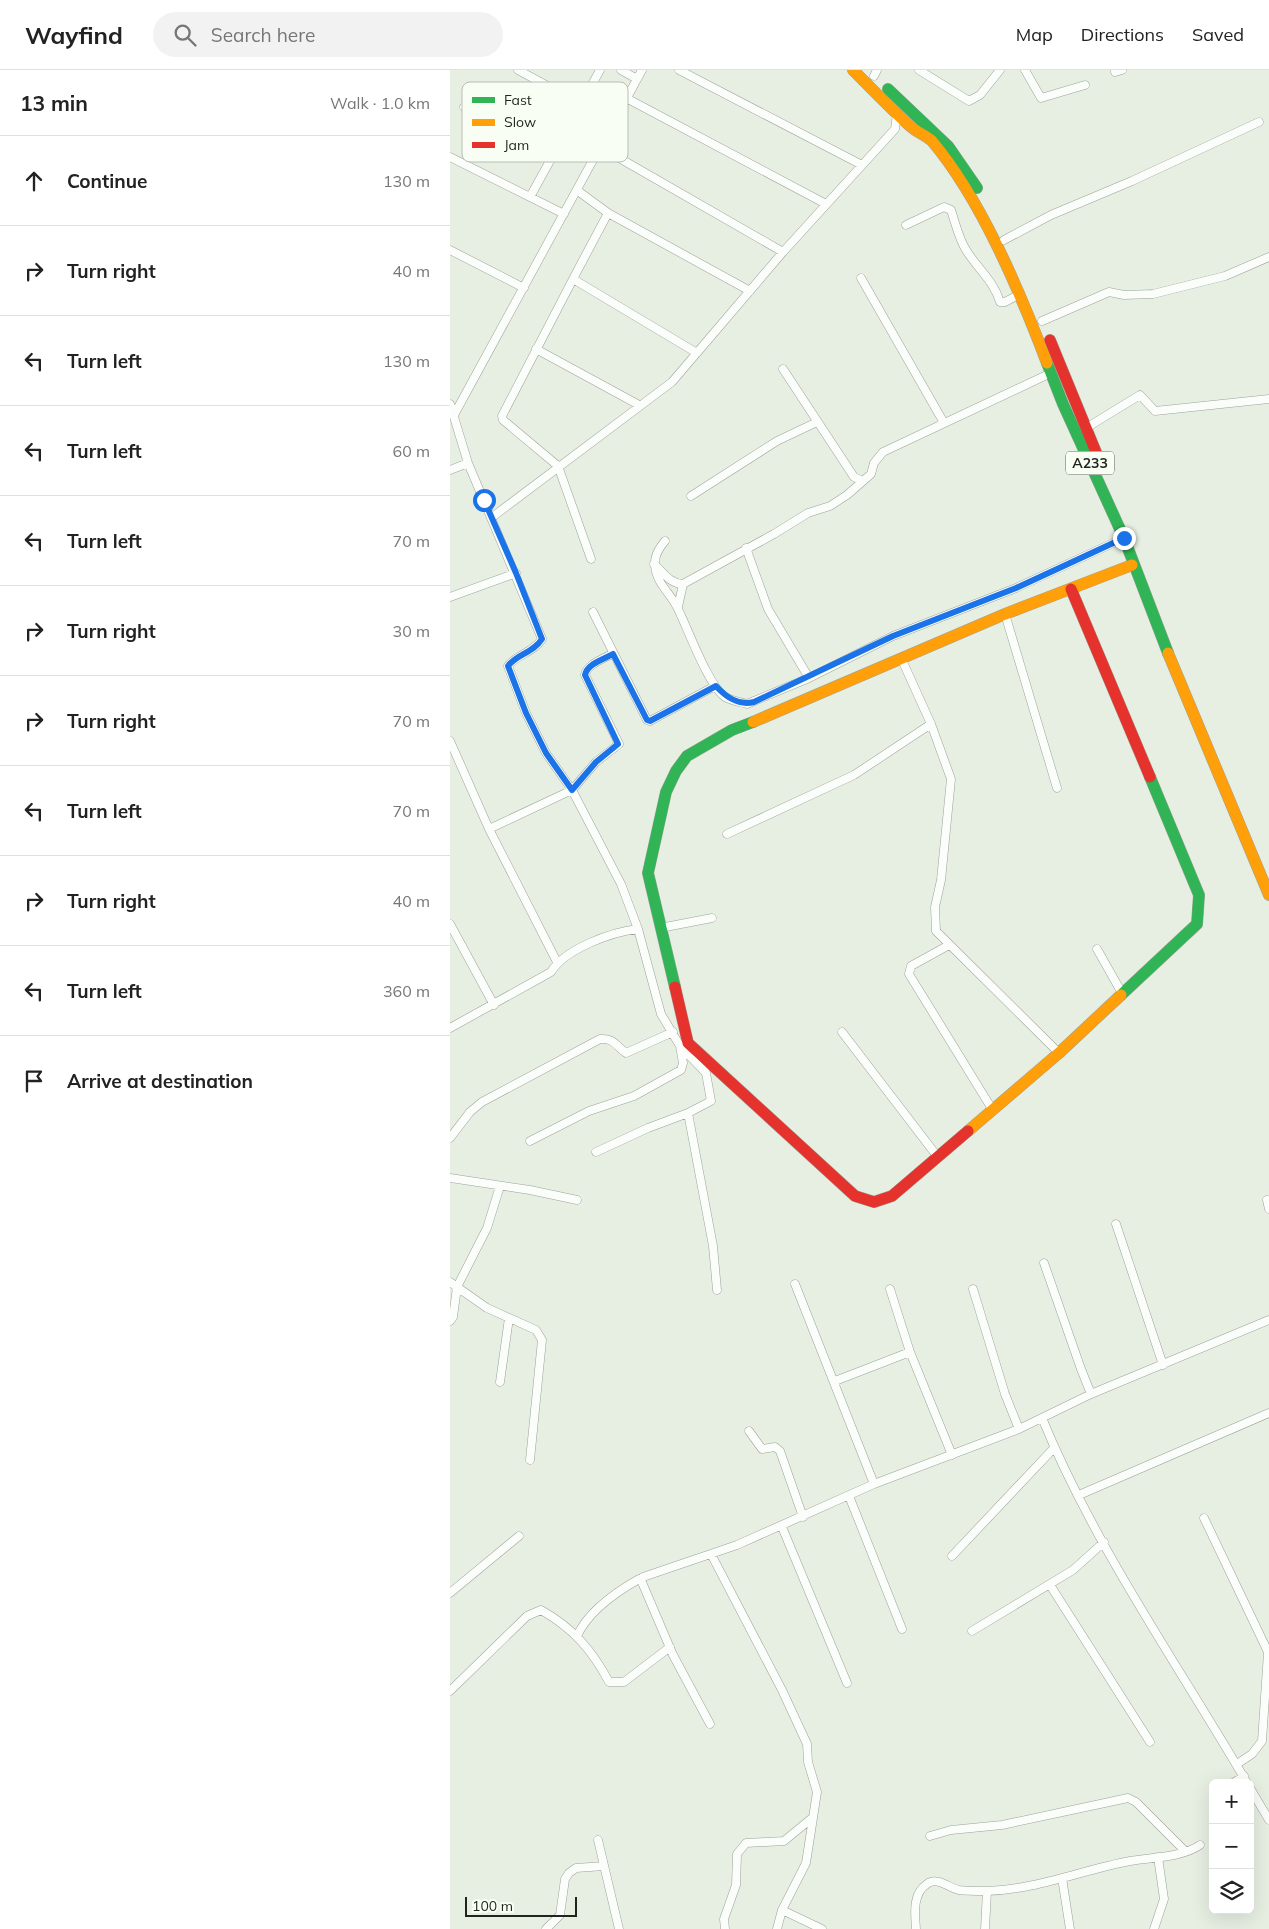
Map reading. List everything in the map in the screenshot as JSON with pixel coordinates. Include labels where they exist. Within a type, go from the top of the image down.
[{"type":"main road","name":"A233","points":[[853,70],[898,112],[912,128],[930,139],[960,179],[1020,294],[1051,373],[1086,428],[1269,870]]},
{"type":"main road","name":"A233","points":[[873,72],[934,130],[967,170],[1004,240],[1042,321],[1068,402],[1124,538],[1132,565],[1269,895]]},
{"type":"main road","points":[[1071,589],[1199,896],[1197,924],[1059,1054],[992,1109],[892,1196],[872,1202],[855,1196],[688,1043],[648,872],[666,792],[676,770],[687,756],[732,730],[766,718],[1005,614],[1132,565]]},
{"type":"street","points":[[518,70],[540,82]]},
{"type":"street","points":[[593,82],[600,70]]},
{"type":"street","points":[[621,70],[637,79]]},
{"type":"street","points":[[642,70],[628,99],[826,204]]},
{"type":"street","points":[[679,70],[860,164]]},
{"type":"street","points":[[919,70],[969,100],[980,95],[1000,70]]},
{"type":"street","points":[[1025,70],[1041,98],[1085,85]]},
{"type":"street","points":[[491,518],[672,382],[860,164],[895,129],[898,112]]},
{"type":"street","points":[[1004,240],[1051,215],[1132,182],[1259,122]]},
{"type":"street","points":[[895,129],[912,128]]},
{"type":"street","points":[[450,157],[564,214]]},
{"type":"street","points":[[530,197],[549,162]]},
{"type":"street","points":[[454,415],[592,162]]},
{"type":"street","points":[[626,162],[783,252]]},
{"type":"street","points":[[578,191],[608,213],[750,290]]},
{"type":"street","points":[[906,225],[944,207],[951,210],[966,250],[977,262],[998,294],[1000,302],[1005,302],[1020,294]]},
{"type":"street","points":[[591,559],[558,466],[503,420],[502,416],[608,213]]},
{"type":"street","points":[[450,250],[524,288]]},
{"type":"street","points":[[1042,321],[1108,292],[1124,295],[1153,294],[1225,276],[1269,257]]},
{"type":"street","points":[[861,278],[944,423]]},
{"type":"street","points":[[573,279],[697,352]]},
{"type":"street","points":[[536,350],[639,405]]},
{"type":"street","points":[[783,369],[854,477],[863,481]]},
{"type":"street","points":[[654,564],[676,584],[683,584],[808,513],[830,506],[871,474],[874,463],[883,452],[1051,373]]},
{"type":"street","points":[[1086,428],[1140,395],[1155,411],[1269,399]]},
{"type":"street","points":[[450,404],[468,463],[516,573],[542,639],[536,648],[512,660],[508,666],[526,713],[546,753],[572,790],[621,884],[638,929],[661,1014],[680,1046],[683,1063],[681,1070],[634,1096],[589,1111],[530,1141]]},
{"type":"street","points":[[691,496],[777,441],[817,422]]},
{"type":"street","points":[[450,470],[468,463]]},
{"type":"street","points":[[665,541],[658,550],[654,564],[658,581],[678,608],[683,622],[716,686],[725,697],[747,704],[809,678],[893,636],[1016,588],[1124,538]]},
{"type":"street","points":[[746,548],[768,609],[809,678]]},
{"type":"street","points":[[450,597],[516,573]]},
{"type":"street","points":[[678,608],[683,584]]},
{"type":"street","points":[[593,612],[647,720],[650,721],[716,686]]},
{"type":"street","points":[[1005,614],[1057,788]]},
{"type":"street","points":[[489,830],[572,790],[596,762],[618,744],[585,675],[592,665],[613,654]]},
{"type":"street","points":[[902,660],[931,724],[951,779],[934,920],[936,931],[1059,1054]]},
{"type":"street","points":[[727,834],[854,774],[931,724]]},
{"type":"street","points":[[450,741],[489,830],[557,962]]},
{"type":"street","points":[[660,928],[712,918]]},
{"type":"street","points":[[450,924],[494,1005]]},
{"type":"street","points":[[450,1028],[551,972],[557,962],[616,932],[638,929]]},
{"type":"street","points":[[949,945],[911,966],[909,974],[992,1109]]},
{"type":"street","points":[[1097,949],[1123,995]]},
{"type":"street","points":[[450,1138],[470,1112],[482,1102],[600,1039],[608,1038],[614,1041],[626,1053],[673,1032]]},
{"type":"street","points":[[842,1032],[937,1156]]},
{"type":"street","points":[[596,1152],[648,1128],[688,1114],[711,1101],[706,1073],[680,1046]]},
{"type":"street","points":[[688,1114],[713,1246],[717,1290]]},
{"type":"street","points":[[450,1178],[577,1200]]},
{"type":"street","points":[[450,1320],[453,1317],[458,1288],[487,1228],[500,1186]]},
{"type":"street","points":[[1266,1200],[1269,1209]]},
{"type":"street","points":[[1116,1224],[1163,1365]]},
{"type":"street","points":[[1044,1263],[1080,1369],[1092,1394]]},
{"type":"street","points":[[450,1282],[487,1308],[536,1330],[542,1340],[530,1460]]},
{"type":"street","points":[[795,1284],[835,1381],[874,1484]]},
{"type":"street","points":[[890,1289],[910,1352],[952,1455]]},
{"type":"street","points":[[973,1289],[1005,1394],[1019,1429]]},
{"type":"street","points":[[500,1382],[509,1318]]},
{"type":"street","points":[[576,1636],[582,1624],[614,1594],[641,1580],[643,1577],[782,1527],[874,1484],[1019,1429],[1092,1394],[1269,1320]]},
{"type":"street","points":[[835,1381],[910,1352]]},
{"type":"street","points":[[1079,1495],[1269,1413]]},
{"type":"street","points":[[1042,1418],[1054,1448],[1104,1542],[1246,1779]]},
{"type":"street","points":[[749,1431],[762,1449],[775,1447],[780,1451],[803,1517]]},
{"type":"street","points":[[952,1556],[1054,1448]]},
{"type":"street","points":[[849,1496],[902,1629]]},
{"type":"street","points":[[1204,1518],[1268,1653],[1262,1741],[1252,1754],[1237,1764]]},
{"type":"street","points":[[782,1527],[847,1683]]},
{"type":"street","points":[[450,1593],[519,1536]]},
{"type":"street","points":[[972,1631],[1073,1570],[1104,1542]]},
{"type":"street","points":[[711,1554],[782,1690],[807,1744],[808,1762],[817,1792],[806,1863],[782,1910],[777,1929]]},
{"type":"street","points":[[641,1580],[670,1647],[710,1724]]},
{"type":"street","points":[[1050,1585],[1150,1742]]},
{"type":"street","points":[[450,1691],[528,1616],[541,1610],[557,1619],[596,1656],[609,1682],[624,1682],[670,1647]]},
{"type":"street","points":[[1254,1795],[1269,1820]]},
{"type":"street","points":[[930,1836],[951,1830],[1002,1825],[1128,1798],[1136,1802],[1185,1852]]},
{"type":"street","points":[[724,1929],[724,1919],[736,1885],[737,1854],[746,1843],[784,1841],[812,1818]]},
{"type":"street","points":[[598,1840],[619,1929]]},
{"type":"street","points":[[916,1929],[914,1907],[927,1884],[935,1881],[958,1890],[987,1891],[1030,1886],[1185,1852],[1200,1845]]},
{"type":"street","points":[[1154,1929],[1164,1899],[1158,1857]]},
{"type":"street","points":[[546,1929],[560,1915],[566,1879],[569,1873],[576,1868],[604,1866]]},
{"type":"street","points":[[1062,1878],[1070,1929]]},
{"type":"street","points":[[985,1929],[987,1891]]},
{"type":"street","points":[[782,1910],[822,1929]]},
{"type":"traffic: fast","points":[[888,89],[948,146],[977,188]]},
{"type":"traffic: fast","points":[[1047,363],[1063,404],[1124,538],[1168,653]]},
{"type":"traffic: fast","points":[[675,987],[648,873],[666,792],[676,771],[687,756],[732,730],[753,722]]},
{"type":"traffic: fast","points":[[1121,995],[1197,924],[1199,895],[1150,777]]},
{"type":"traffic: slow","points":[[853,70],[910,126],[932,141],[950,164],[967,190],[998,247],[1025,307],[1047,363]]},
{"type":"traffic: slow","points":[[753,722],[1005,614],[1132,565]]},
{"type":"traffic: slow","points":[[1168,653],[1269,895]]},
{"type":"traffic: slow","points":[[968,1131],[1059,1053],[1121,995]]},
{"type":"traffic: jam","points":[[1050,340],[1098,457]]},
{"type":"traffic: jam","points":[[1071,589],[1150,777]]},
{"type":"traffic: jam","points":[[675,987],[688,1043],[855,1196],[874,1202],[892,1196],[968,1131]]},
{"type":"route","points":[[484,500],[542,639],[536,648],[512,660],[508,666],[526,713],[546,753],[572,790],[596,762],[618,744],[585,675],[592,665],[613,654],[644,719],[650,721],[716,686],[725,697],[747,704],[809,678],[893,636],[919,625],[956,614],[1124,538]]}]
